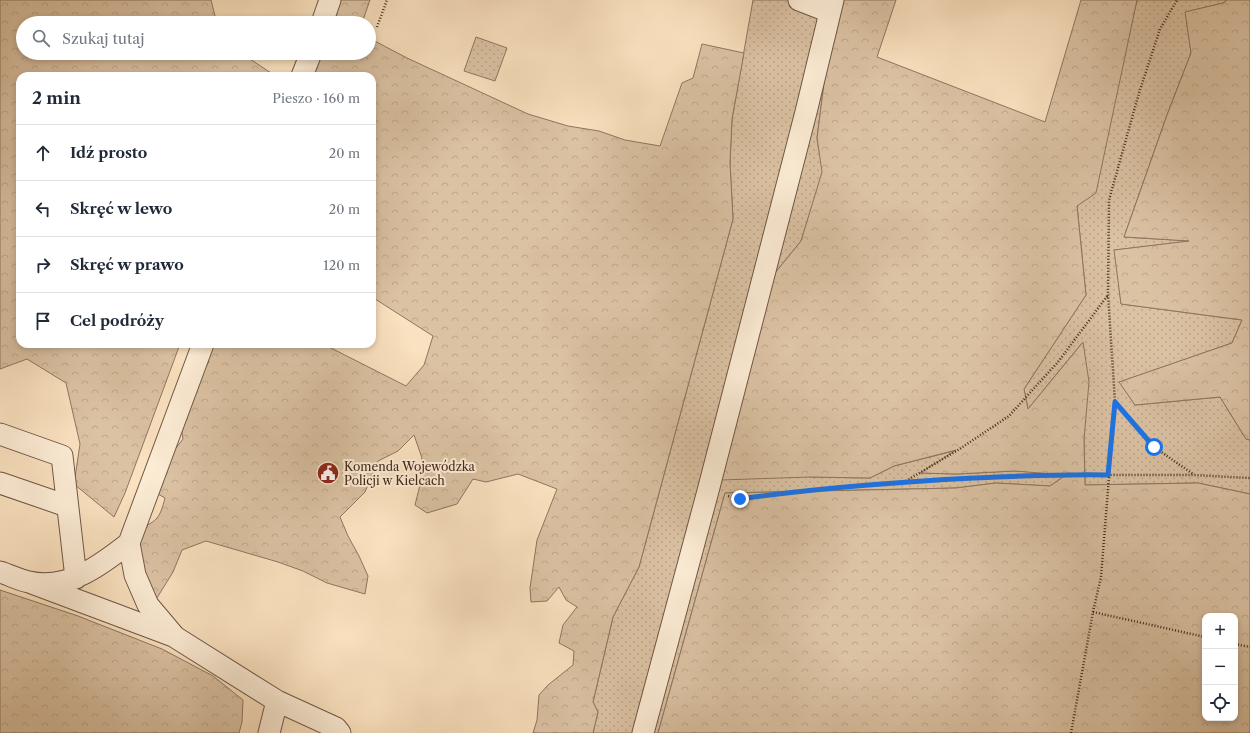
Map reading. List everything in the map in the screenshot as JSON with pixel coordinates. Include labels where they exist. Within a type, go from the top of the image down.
[{"type":"street","points":[[324,16],[330,0]]},
{"type":"street","points":[[643,733],[708,491],[806,112],[831,6],[799,0]]},
{"type":"street","points":[[303,72],[308,60]]},
{"type":"street","points":[[175,637],[148,605],[135,574],[129,543],[202,348]]},
{"type":"street","points":[[0,434],[62,456],[76,578]]},
{"type":"street","points":[[0,483],[67,506]]},
{"type":"street","points":[[29,582],[48,584],[76,578],[101,565],[129,543]]},
{"type":"street","points":[[0,572],[175,637],[277,701],[336,728],[340,733]]},
{"type":"street","points":[[269,733],[277,701]]},
{"type":"path","points":[[377,27],[387,0]]},
{"type":"path","points":[[1071,733],[1093,612],[1101,577],[1115,402],[1108,294],[1109,200],[1139,93],[1160,29],[1177,0]]},
{"type":"path","points":[[905,482],[958,450],[1009,416],[1058,362],[1108,294]]},
{"type":"path","points":[[1115,402],[1154,447],[1193,475]]},
{"type":"path","points":[[708,491],[740,499],[905,482],[1067,474],[1193,475],[1250,478]]},
{"type":"path","points":[[1093,612],[1202,636]]},
{"type":"path","points":[[1238,645],[1250,647]]},
{"type":"green space","points":[[0,0],[211,0],[215,16],[16,16],[16,60],[252,60],[270,72],[16,72],[16,348],[179,348],[125,493],[114,517],[74,484],[80,444],[66,383],[27,359],[0,369]]},
{"type":"green space","points":[[334,0],[370,0],[364,16],[327,16]]},
{"type":"green space","points":[[753,0],[840,0],[827,60],[817,138],[823,172],[801,241],[775,273],[809,477],[870,478],[894,466],[958,450],[921,473],[957,474],[1014,471],[1067,474],[1050,486],[996,483],[956,488],[725,493],[658,733],[593,733],[598,712],[593,702],[613,617],[639,567],[733,219],[730,163],[732,119]]},
{"type":"green space","points":[[840,0],[896,0],[877,57],[1045,122],[1081,0],[1137,0],[1096,193],[1077,206],[1086,295],[1024,389],[1028,409],[1083,342],[1089,382],[1084,439],[1085,485],[1198,483],[1250,494],[1250,733],[658,733],[725,493],[956,488],[996,483],[1050,486],[1066,475],[1014,471],[957,474],[920,473],[956,450],[894,466],[870,478],[809,477],[721,480],[739,403],[775,273],[801,241],[822,172],[817,138],[827,60]]},
{"type":"green space","points":[[1137,0],[1227,0],[1223,3],[1186,12],[1191,53],[1167,115],[1124,237],[1192,241],[1115,250],[1121,304],[1242,320],[1232,343],[1120,382],[1135,405],[1220,397],[1246,439],[1250,440],[1250,494],[1198,483],[1085,485],[1082,343],[1028,409],[1024,389],[1086,295],[1077,206],[1129,34]]},
{"type":"green space","points":[[1227,0],[1250,0],[1250,440],[1246,439],[1220,397],[1135,405],[1119,382],[1232,343],[1242,320],[1121,304],[1114,250],[1189,241],[1124,237],[1167,115],[1191,53],[1185,12],[1223,3]]},
{"type":"green space","points":[[476,37],[507,48],[495,81],[464,71]]},
{"type":"green space","points":[[376,42],[407,58],[528,114],[568,126],[599,131],[625,140],[660,146],[682,83],[693,78],[702,44],[744,53],[732,119],[730,163],[733,219],[639,567],[613,617],[593,702],[598,712],[593,733],[533,733],[537,720],[539,695],[548,685],[573,665],[574,651],[559,643],[563,625],[577,607],[566,600],[559,587],[547,601],[531,602],[530,588],[537,540],[557,489],[518,474],[486,482],[473,479],[457,504],[427,513],[415,505],[421,481],[422,458],[414,435],[398,451],[378,461],[365,492],[340,517],[368,576],[365,594],[327,583],[303,571],[278,562],[206,541],[182,550],[173,572],[155,601],[135,558],[139,529],[154,521],[162,510],[165,498],[158,494],[172,453],[183,439],[180,422],[190,410],[196,378],[209,362],[205,348],[331,348],[406,386],[424,365],[433,336],[376,300],[376,72],[306,72],[310,60],[376,60]]},
{"type":"green space","points":[[0,590],[78,616],[162,649],[213,676],[243,700],[242,722],[239,733],[0,733]]},
{"type":"place","name":"Komenda Wojewódzka Policji w Kielcach","points":[[328,473]]},
{"type":"route","points":[[740,499],[905,482],[1067,474],[1108,475],[1115,402],[1154,447]]}]
